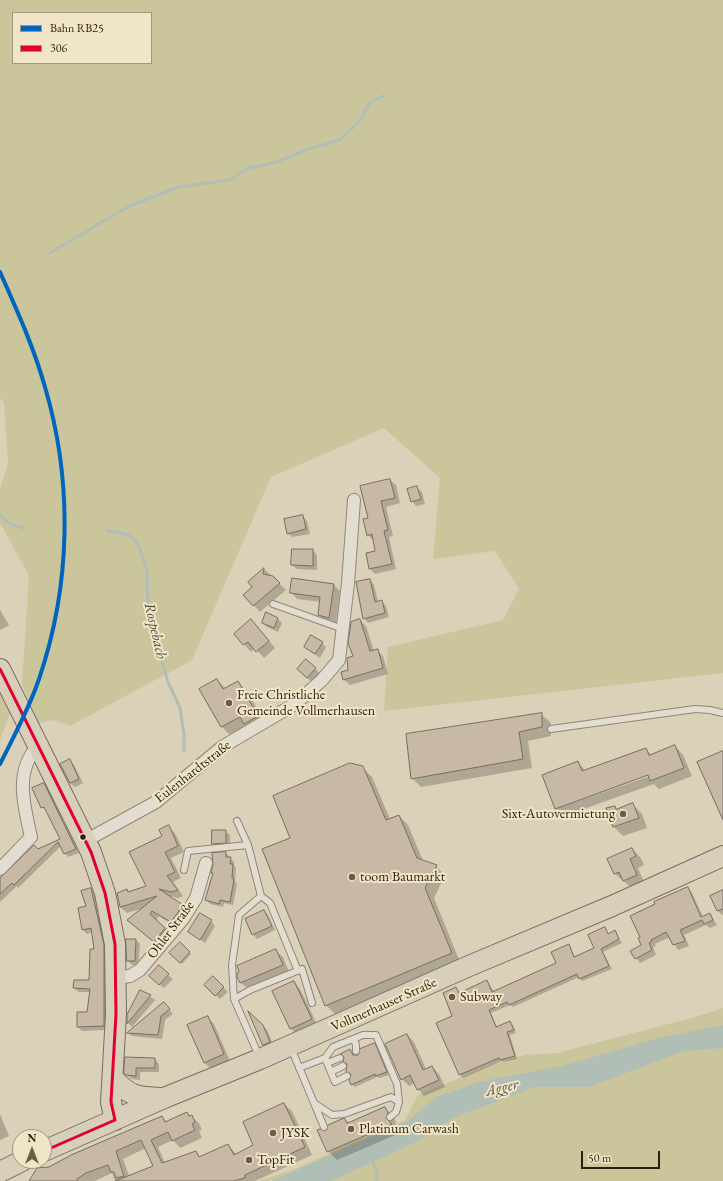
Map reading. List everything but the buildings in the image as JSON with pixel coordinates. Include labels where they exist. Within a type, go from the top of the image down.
[{"type":"main road","points":[[0,669],[85,841],[100,874],[111,913],[115,944],[116,978],[112,1110],[115,1120]]},
{"type":"main road","name":"Vollmerhauser Straße","points":[[52,1148],[164,1098],[290,1046],[469,966],[612,906],[723,856]]},
{"type":"main road","points":[[113,1078],[118,1084],[137,1097],[164,1098]]},
{"type":"main road","points":[[0,1172],[12,1166]]},
{"type":"street","name":"Eulenhardtstraße","points":[[85,841],[156,802],[222,747],[295,704],[322,680],[339,660],[354,500]]},
{"type":"street","points":[[0,869],[31,837],[23,792],[22,774],[31,753],[38,746]]},
{"type":"street","name":"Ohler Straße","points":[[116,978],[130,976],[140,970],[183,919],[196,898],[206,863]]},
{"type":"lane","points":[[273,604],[343,629]]},
{"type":"lane","points":[[552,729],[695,709],[710,710],[723,714]]},
{"type":"lane","points":[[237,821],[248,845],[262,896],[270,903],[298,970]]},
{"type":"lane","points":[[184,870],[188,851],[248,845]]},
{"type":"lane","points":[[260,1059],[234,999],[232,965],[239,915],[262,896]]},
{"type":"lane","points":[[234,999],[250,990],[302,969],[312,1003]]},
{"type":"lane","points":[[326,1061],[333,1047],[364,1035],[376,1035],[397,1084],[399,1102],[396,1112],[390,1117]]},
{"type":"lane","points":[[354,1039],[356,1051]]},
{"type":"lane","points":[[290,1046],[324,1127]]},
{"type":"lane","points":[[299,1068],[340,1058]]},
{"type":"lane","points":[[326,1061],[335,1082],[348,1076]]},
{"type":"lane","points":[[331,1072],[343,1066]]},
{"type":"lane","points":[[314,1103],[332,1115],[356,1110],[391,1097],[399,1102]]},
{"type":"shaded area","points":[[0,0],[723,0],[723,673],[384,711],[388,647],[503,620],[519,589],[495,551],[433,559],[440,478],[384,428],[271,477],[192,660],[70,726],[55,720],[36,723],[22,684],[29,576],[0,523],[0,488],[8,464],[4,403],[0,398]]},
{"type":"shaded area","points":[[0,690],[11,711],[0,740]]},
{"type":"shaded area","points":[[723,1008],[723,1181],[258,1181],[290,1171],[405,1120],[418,1095],[489,1066],[524,1055],[557,1053],[695,1017]]},
{"type":"water","name":"Agger","points":[[723,1025],[723,1048],[684,1051],[589,1087],[535,1087],[455,1117],[414,1143],[331,1181],[272,1181],[409,1120],[437,1097],[479,1082],[562,1066],[658,1038]]},
{"type":"waterway","points":[[50,253],[129,206],[179,187],[230,180],[248,168],[274,163],[311,148],[340,140],[359,122],[370,103],[383,96]]},
{"type":"waterway","name":"Rospebach","points":[[0,515],[10,524],[23,528]]},
{"type":"waterway","name":"Rospebach","points":[[107,531],[119,532],[132,537],[140,548],[147,571],[148,611],[168,682],[180,708],[184,734],[184,750]]},
{"type":"waterway","points":[[370,1158],[377,1171],[377,1181]]},
{"type":"rail line","name":"RB25","points":[[0,272],[36,358],[45,387],[54,423],[64,496],[62,570],[50,643],[31,701],[0,764]]},
{"type":"transit line","name":"306","points":[[0,669],[91,852],[105,893],[115,944],[116,1014],[111,1102],[115,1120]]},
{"type":"transit line","name":"306","points":[[52,1148],[115,1120]]},
{"type":"place","name":"Freie Christliche Gemeinde Vollmerhausen","points":[[229,703]]},
{"type":"place","name":"Sixt-Autovermietung","points":[[623,814]]},
{"type":"place","name":"toom Baumarkt","points":[[352,877]]},
{"type":"place","name":"Subway","points":[[452,997]]},
{"type":"place","name":"Platinum Carwash","points":[[351,1129]]},
{"type":"place","name":"JYSK","points":[[273,1133]]},
{"type":"place","name":"TopFit","points":[[249,1160]]}]
